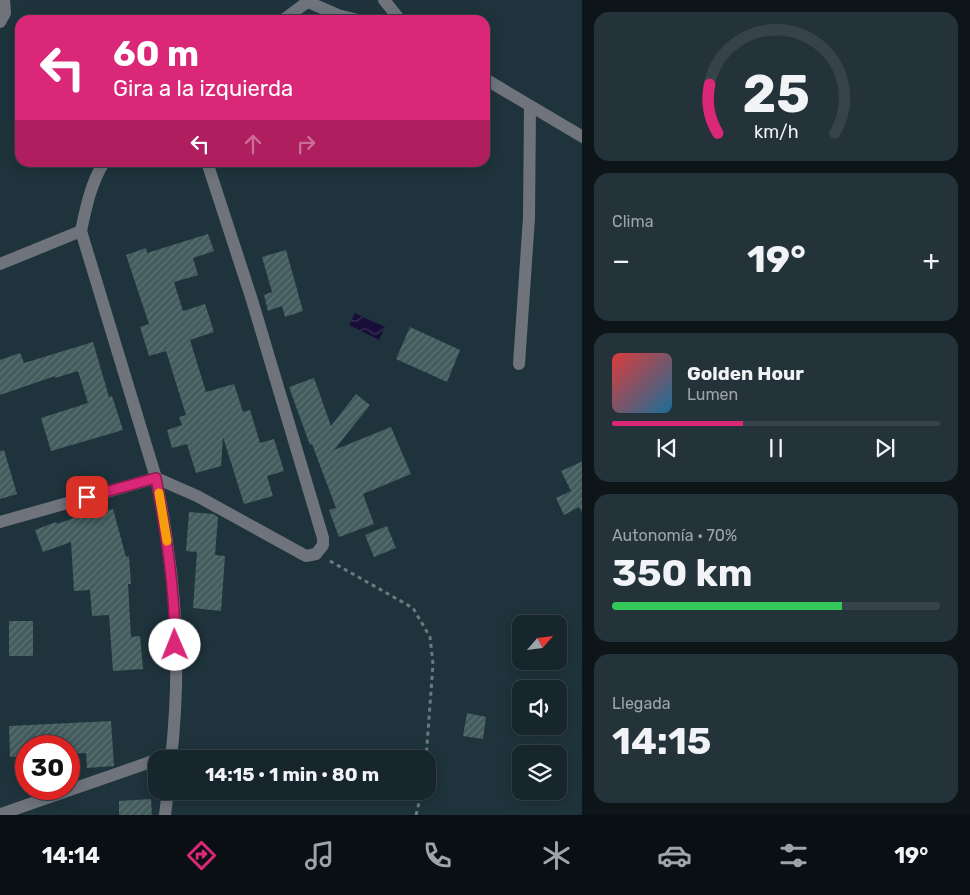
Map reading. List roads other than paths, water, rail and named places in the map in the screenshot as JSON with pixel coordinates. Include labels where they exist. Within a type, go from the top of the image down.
[{"type":"street","points":[[0,22],[5,13],[4,0]]},
{"type":"street","points":[[384,0],[395,15]]},
{"type":"street","points":[[290,15],[309,1],[338,15]]},
{"type":"street","points":[[490,81],[582,138]]},
{"type":"street","points":[[519,364],[529,218],[530,107]]},
{"type":"street","points":[[101,167],[86,206],[81,230],[156,478],[168,542],[175,626],[176,684],[166,750]]},
{"type":"street","points":[[0,522],[156,478],[197,496],[301,554],[306,556],[316,554],[323,545],[323,538],[252,300],[209,167]]},
{"type":"street","points":[[0,264],[81,230]]},
{"type":"street","points":[[0,814],[148,764]]},
{"type":"street","points":[[165,815],[167,800]]},
{"type":"water","points":[[355,313],[385,327],[379,340],[349,325]]}]
